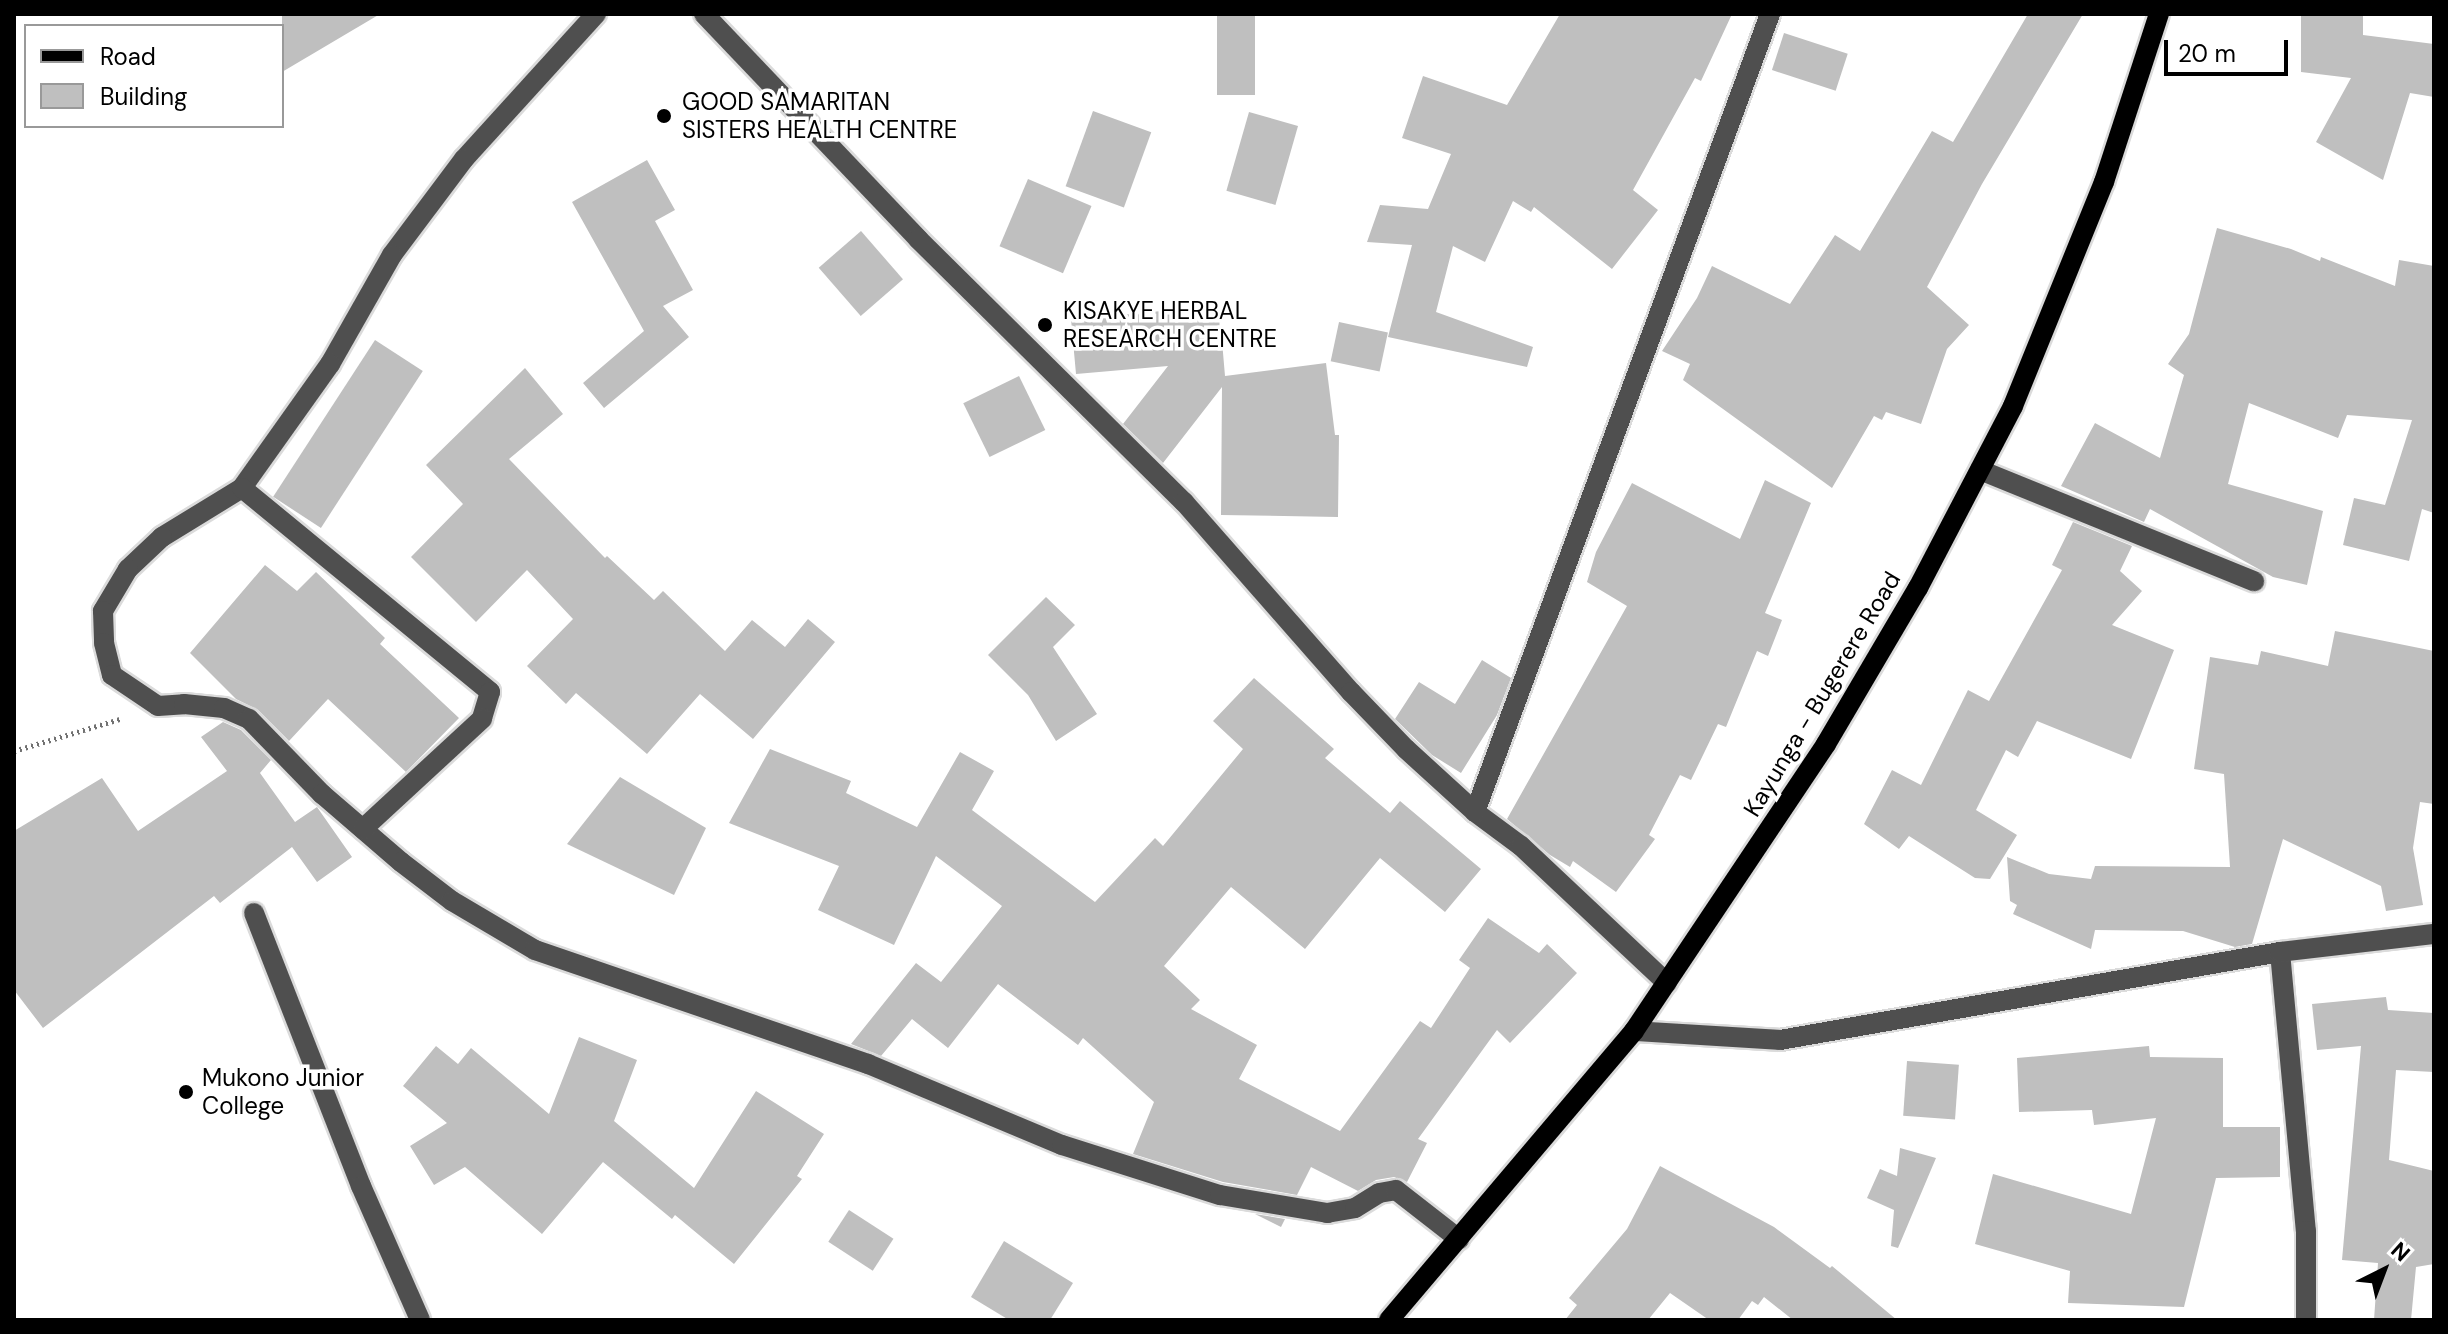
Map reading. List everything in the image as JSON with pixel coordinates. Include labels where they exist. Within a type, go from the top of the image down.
[{"type":"main road","name":"Kayunga - Bugerere Road","points":[[1389,1320],[1634,1031],[1826,744],[1918,588],[2013,406],[2104,182],[2159,14]]},
{"type":"street","points":[[596,14],[464,159],[392,255],[330,364],[242,488],[162,537],[128,569],[103,611],[104,643],[112,675],[158,706],[184,704],[224,708],[249,719],[322,794],[452,901],[535,950],[868,1064],[1062,1145],[1220,1195],[1327,1213],[1355,1208],[1379,1193],[1396,1190],[1459,1239]]},
{"type":"street","points":[[704,14],[918,239],[1184,502],[1351,692],[1475,812],[1521,846],[1667,983]]},
{"type":"street","points":[[1475,812],[1770,14]]},
{"type":"street","points":[[1980,470],[2254,581]]},
{"type":"street","points":[[242,488],[490,692],[482,719],[363,829]]},
{"type":"street","points":[[254,913],[355,1172],[420,1320]]},
{"type":"street","points":[[1634,1031],[1780,1040],[2280,952],[2434,934]]},
{"type":"street","points":[[2280,952],[2306,1231],[2306,1320]]},
{"type":"path","points":[[14,751],[158,706]]},
{"type":"building","points":[[282,14],[380,14],[284,71]]},
{"type":"building","points":[[1217,14],[1255,14],[1255,95],[1217,95]]},
{"type":"building","points":[[1560,14],[1732,14],[1701,81],[1695,78],[1633,190],[1658,210],[1612,269],[1534,207],[1531,212],[1513,201],[1485,262],[1453,246],[1436,312],[1533,347],[1527,367],[1388,337],[1412,245],[1367,242],[1380,205],[1428,209],[1451,154],[1402,138],[1423,76],[1507,105]]},
{"type":"building","points":[[2028,14],[2083,14],[1982,184],[1927,287],[1969,325],[1947,349],[1921,424],[1886,412],[1882,420],[1874,416],[1832,488],[1683,380],[1690,364],[1662,351],[1697,298],[1712,266],[1790,304],[1835,235],[1860,251],[1932,131],[1953,142]]},
{"type":"building","points":[[2301,14],[2363,14],[2363,35],[2434,44],[2434,97],[2410,93],[2383,180],[2316,142],[2351,78],[2301,72]]},
{"type":"building","points":[[1784,33],[1848,54],[1836,91],[1772,70]]},
{"type":"building","points":[[1093,111],[1151,132],[1124,207],[1066,186]]},
{"type":"building","points":[[1249,112],[1298,126],[1275,205],[1226,191]]},
{"type":"building","points":[[647,160],[675,210],[655,221],[693,290],[663,306],[689,337],[604,408],[583,383],[644,331],[572,202]]},
{"type":"building","points":[[1028,179],[1092,206],[1063,273],[999,246]]},
{"type":"building","points":[[2217,228],[2291,249],[2320,261],[2321,257],[2395,286],[2399,260],[2434,266],[2434,513],[2422,509],[2409,561],[2343,545],[2354,498],[2385,505],[2412,420],[2347,415],[2338,438],[2249,403],[2228,484],[2323,511],[2307,585],[2273,577],[2150,509],[2144,522],[2061,486],[2095,423],[2160,458],[2184,375],[2168,364],[2189,334]]},
{"type":"building","points":[[861,231],[903,279],[861,316],[819,268]]},
{"type":"building","points":[[1219,306],[1225,376],[1326,363],[1335,435],[1339,435],[1338,517],[1221,515],[1222,387],[1163,463],[1123,424],[1168,366],[1076,374],[1071,319]]},
{"type":"building","points":[[1339,322],[1388,332],[1380,372],[1331,361]]},
{"type":"building","points":[[375,340],[423,371],[321,528],[273,497]]},
{"type":"building","points":[[525,368],[563,414],[509,459],[605,558],[607,556],[654,600],[663,591],[725,651],[752,620],[785,647],[808,619],[835,642],[753,739],[700,694],[647,754],[576,693],[566,704],[527,666],[573,619],[527,570],[476,622],[411,557],[463,504],[426,465]]},
{"type":"building","points":[[1019,376],[1045,430],[990,457],[963,403]]},
{"type":"building","points":[[1765,480],[1811,503],[1765,613],[1782,620],[1768,656],[1757,651],[1726,727],[1718,724],[1691,780],[1680,775],[1649,835],[1655,839],[1616,892],[1573,861],[1570,867],[1550,855],[1507,819],[1627,606],[1587,582],[1596,552],[1632,483],[1740,539]]},
{"type":"building","points":[[2073,522],[2132,546],[2120,571],[2142,591],[2112,625],[2174,650],[2131,759],[2037,721],[2018,757],[2006,750],[1976,810],[2017,835],[1990,879],[1975,878],[1909,836],[1899,849],[1864,824],[1892,770],[1921,785],[1968,690],[1989,701],[2062,570],[2052,565]]},
{"type":"building","points":[[265,565],[297,591],[316,572],[385,638],[380,644],[459,718],[406,772],[328,699],[289,741],[258,710],[236,699],[190,653]]},
{"type":"building","points":[[1046,597],[1075,625],[1053,647],[1097,714],[1056,741],[1028,695],[988,655]]},
{"type":"building","points":[[2335,631],[2434,651],[2434,804],[2420,802],[2413,848],[2423,905],[2386,911],[2381,886],[2283,839],[2252,944],[2235,947],[2183,931],[2095,930],[2091,949],[2013,914],[2017,905],[2010,901],[2007,857],[2049,874],[2091,879],[2095,866],[2230,867],[2224,774],[2194,769],[2210,657],[2258,665],[2261,651],[2328,666]]},
{"type":"building","points":[[1482,660],[1511,678],[1497,715],[1461,773],[1432,755],[1395,719],[1419,682],[1455,704]]},
{"type":"building","points":[[1254,678],[1334,749],[1325,758],[1390,813],[1400,801],[1481,869],[1445,912],[1380,858],[1305,949],[1231,887],[1164,966],[1200,1000],[1191,1009],[1257,1045],[1239,1079],[1340,1131],[1420,1021],[1431,1028],[1470,968],[1459,960],[1488,918],[1539,953],[1547,944],[1577,973],[1510,1043],[1497,1030],[1418,1139],[1427,1143],[1407,1182],[1394,1177],[1376,1180],[1358,1191],[1311,1167],[1297,1195],[1223,1182],[1133,1154],[1154,1102],[1083,1038],[1078,1045],[998,984],[948,1048],[912,1019],[881,1056],[851,1044],[916,963],[941,982],[1002,906],[936,856],[894,945],[818,910],[839,866],[729,823],[770,749],[851,781],[846,793],[917,827],[960,752],[994,771],[972,810],[1095,902],[1155,838],[1163,846],[1243,749],[1213,721]]},
{"type":"building","points":[[223,722],[241,730],[271,760],[260,773],[295,822],[317,807],[352,857],[317,882],[292,847],[220,903],[214,896],[43,1028],[14,990],[14,831],[102,778],[138,831],[227,771],[201,737]]},
{"type":"building","points":[[620,777],[706,828],[674,895],[567,844]]},
{"type":"building","points":[[2386,997],[2388,1010],[2434,1013],[2434,1072],[2396,1070],[2389,1160],[2434,1171],[2434,1264],[2416,1267],[2411,1320],[2374,1320],[2378,1263],[2342,1260],[2361,1046],[2317,1050],[2312,1004]]},
{"type":"building","points":[[579,1037],[637,1060],[614,1121],[694,1188],[756,1091],[824,1134],[797,1176],[802,1179],[734,1264],[675,1215],[672,1219],[603,1162],[542,1234],[465,1167],[434,1185],[410,1146],[447,1123],[403,1086],[436,1046],[458,1064],[471,1048],[549,1114]]},
{"type":"building","points":[[2149,1046],[2150,1057],[2223,1058],[2223,1127],[2280,1127],[2280,1177],[2216,1178],[2184,1307],[2068,1303],[2070,1271],[1975,1244],[1993,1174],[2131,1214],[2156,1118],[2094,1125],[2092,1110],[2019,1112],[2017,1058]]},
{"type":"building","points":[[1907,1061],[1959,1065],[1955,1119],[1903,1116]]},
{"type":"building","points":[[1900,1148],[1936,1158],[1898,1248],[1891,1246],[1894,1210],[1867,1198],[1880,1169],[1897,1176]]},
{"type":"building","points":[[1660,1166],[1774,1227],[1830,1268],[1832,1266],[1897,1320],[1793,1320],[1764,1297],[1758,1305],[1752,1301],[1738,1320],[1709,1320],[1670,1293],[1648,1320],[1565,1320],[1577,1305],[1569,1298],[1627,1229]]},
{"type":"building","points":[[849,1210],[893,1239],[873,1271],[828,1242]]},
{"type":"building","points":[[1255,1214],[1285,1219],[1281,1227]]},
{"type":"building","points":[[1004,1241],[1073,1283],[1050,1320],[1009,1320],[971,1297]]},
{"type":"place","name":"GOOD SAMARITAN SISTERS HEALTH CENTRE","points":[[664,116]]},
{"type":"place","name":"KISAKYE HERBAL RESEARCH CENTRE","points":[[1045,325]]},
{"type":"place","name":"Mukono Junior College","points":[[186,1092]]}]
